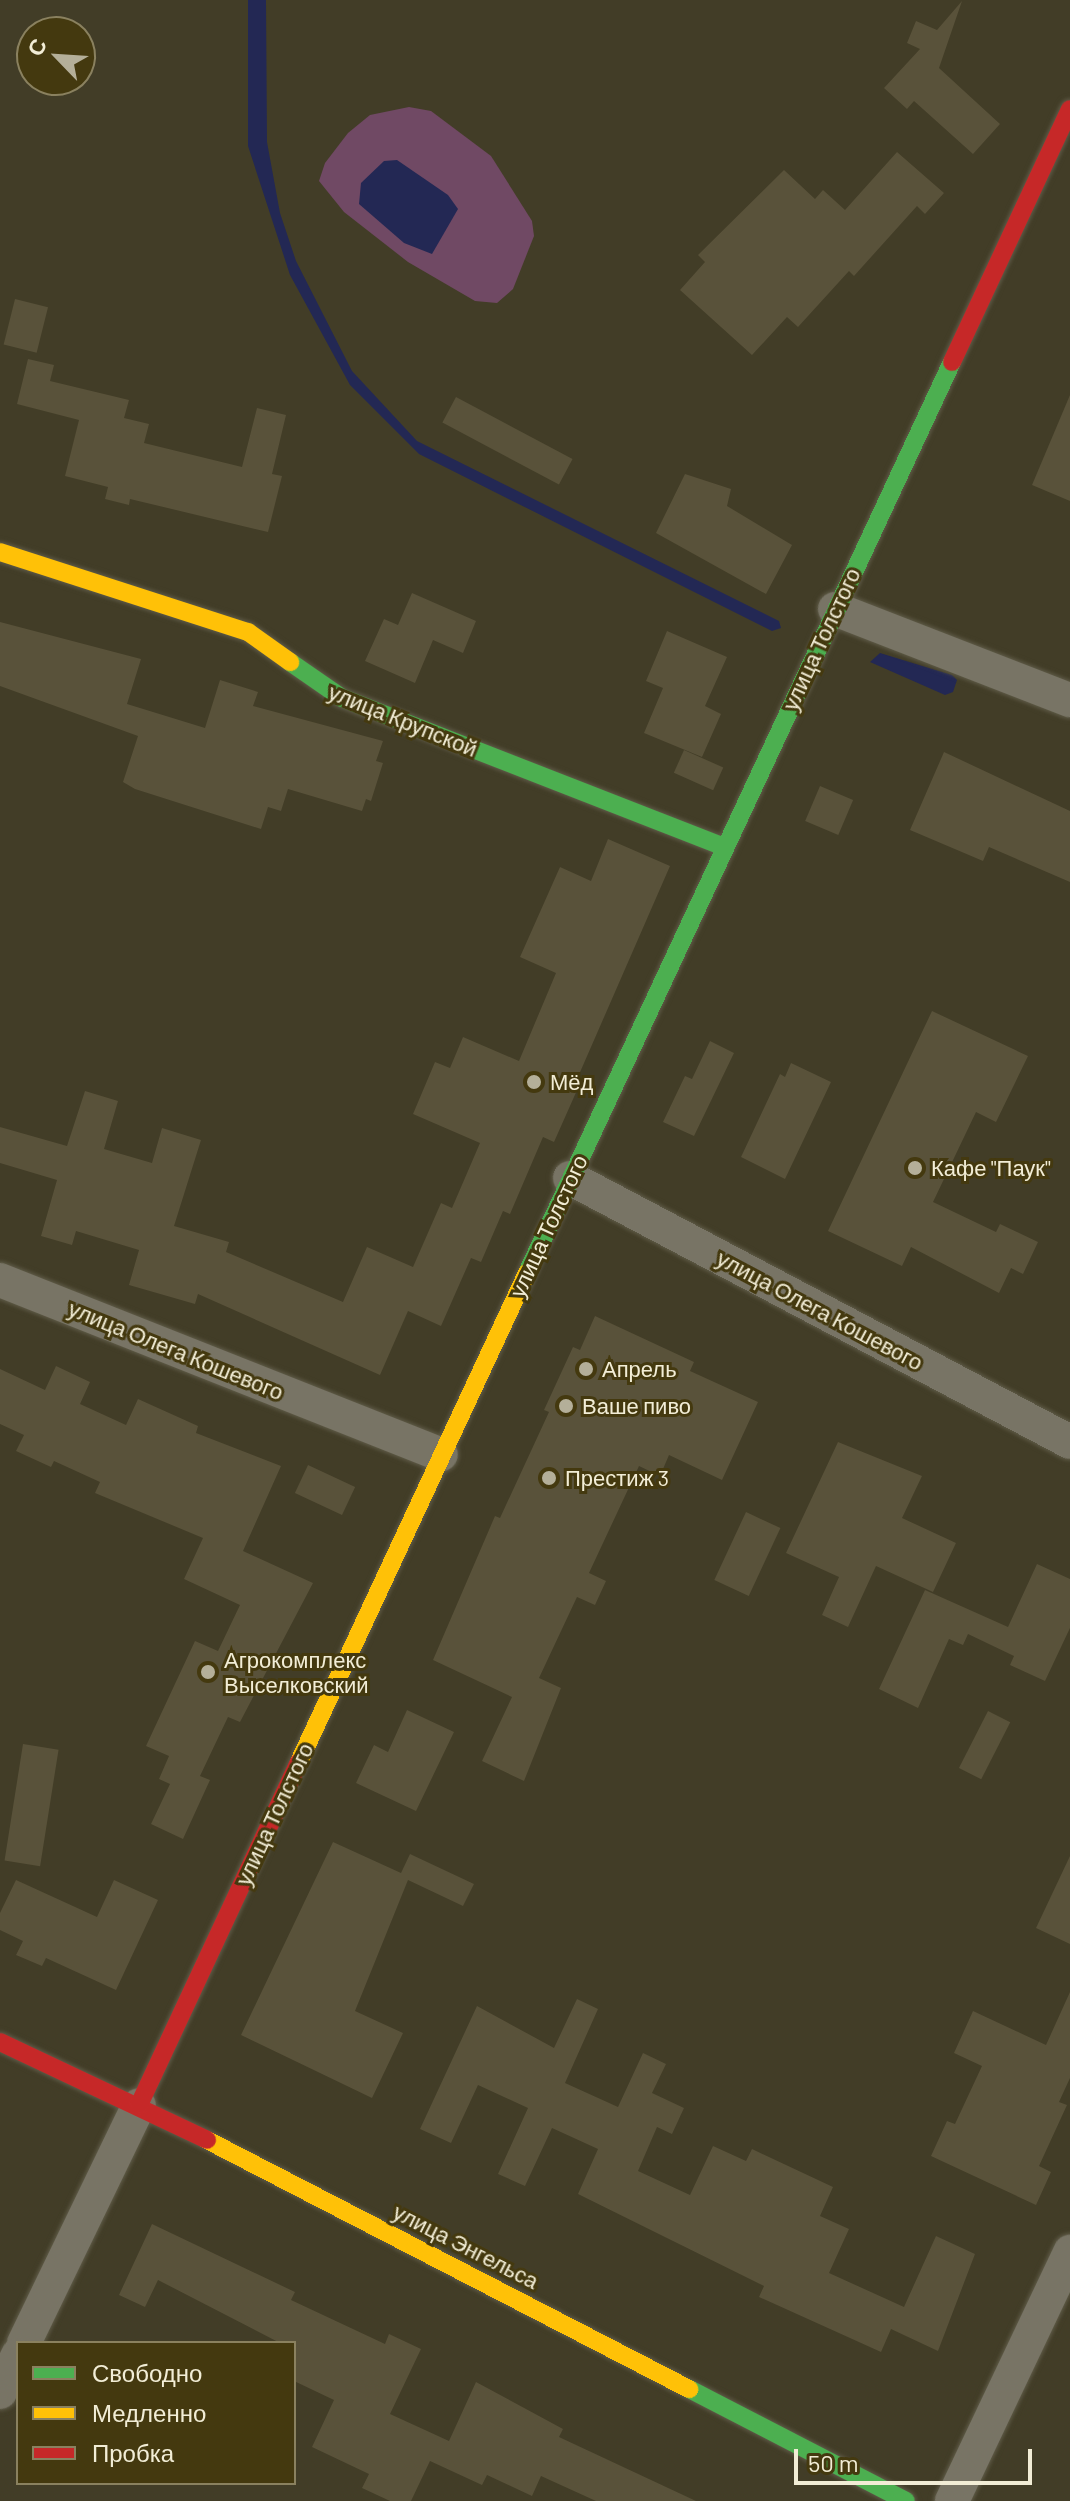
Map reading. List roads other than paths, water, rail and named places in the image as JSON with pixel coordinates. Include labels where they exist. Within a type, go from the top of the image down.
[{"type":"main road","name":"улица Толстого","points":[[139,2105],[1070,109]]},
{"type":"main road","name":"улица Крупской","points":[[0,552],[248,632],[342,698],[724,847]]},
{"type":"main road","name":"улица Энгельса","points":[[0,2042],[139,2105],[906,2501]]},
{"type":"street","points":[[835,609],[1070,700]]},
{"type":"street","name":"улица Олега Кошевого","points":[[570,1178],[1070,1442]]},
{"type":"street","name":"улица Олега Кошевого","points":[[0,1280],[441,1455]]},
{"type":"street","name":"улица Толстого","points":[[25,2341],[139,2105]]},
{"type":"street","points":[[952,2501],[1070,2252]]},
{"type":"street","points":[[0,2392],[16,2359]]},
{"type":"water","points":[[248,0],[266,0],[267,142],[280,213],[296,261],[352,371],[417,441],[779,621],[781,628],[772,631],[419,454],[350,385],[290,275],[248,146]]},
{"type":"water","points":[[397,160],[448,195],[458,209],[432,254],[404,243],[359,204],[361,183],[384,161]]},
{"type":"water","points":[[880,653],[952,675],[957,680],[953,692],[945,695],[870,662]]},
{"type":"place","name":"Мёд","points":[[534,1082]]},
{"type":"place","name":"Кафе \"Паук\"","points":[[915,1168]]},
{"type":"place","name":"Апрель","points":[[586,1369]]},
{"type":"place","name":"Ваше пиво","points":[[566,1406]]},
{"type":"place","name":"Престиж 3","points":[[549,1478]]},
{"type":"place","name":"Агрокомплекс Выселковский","points":[[208,1672]]}]
